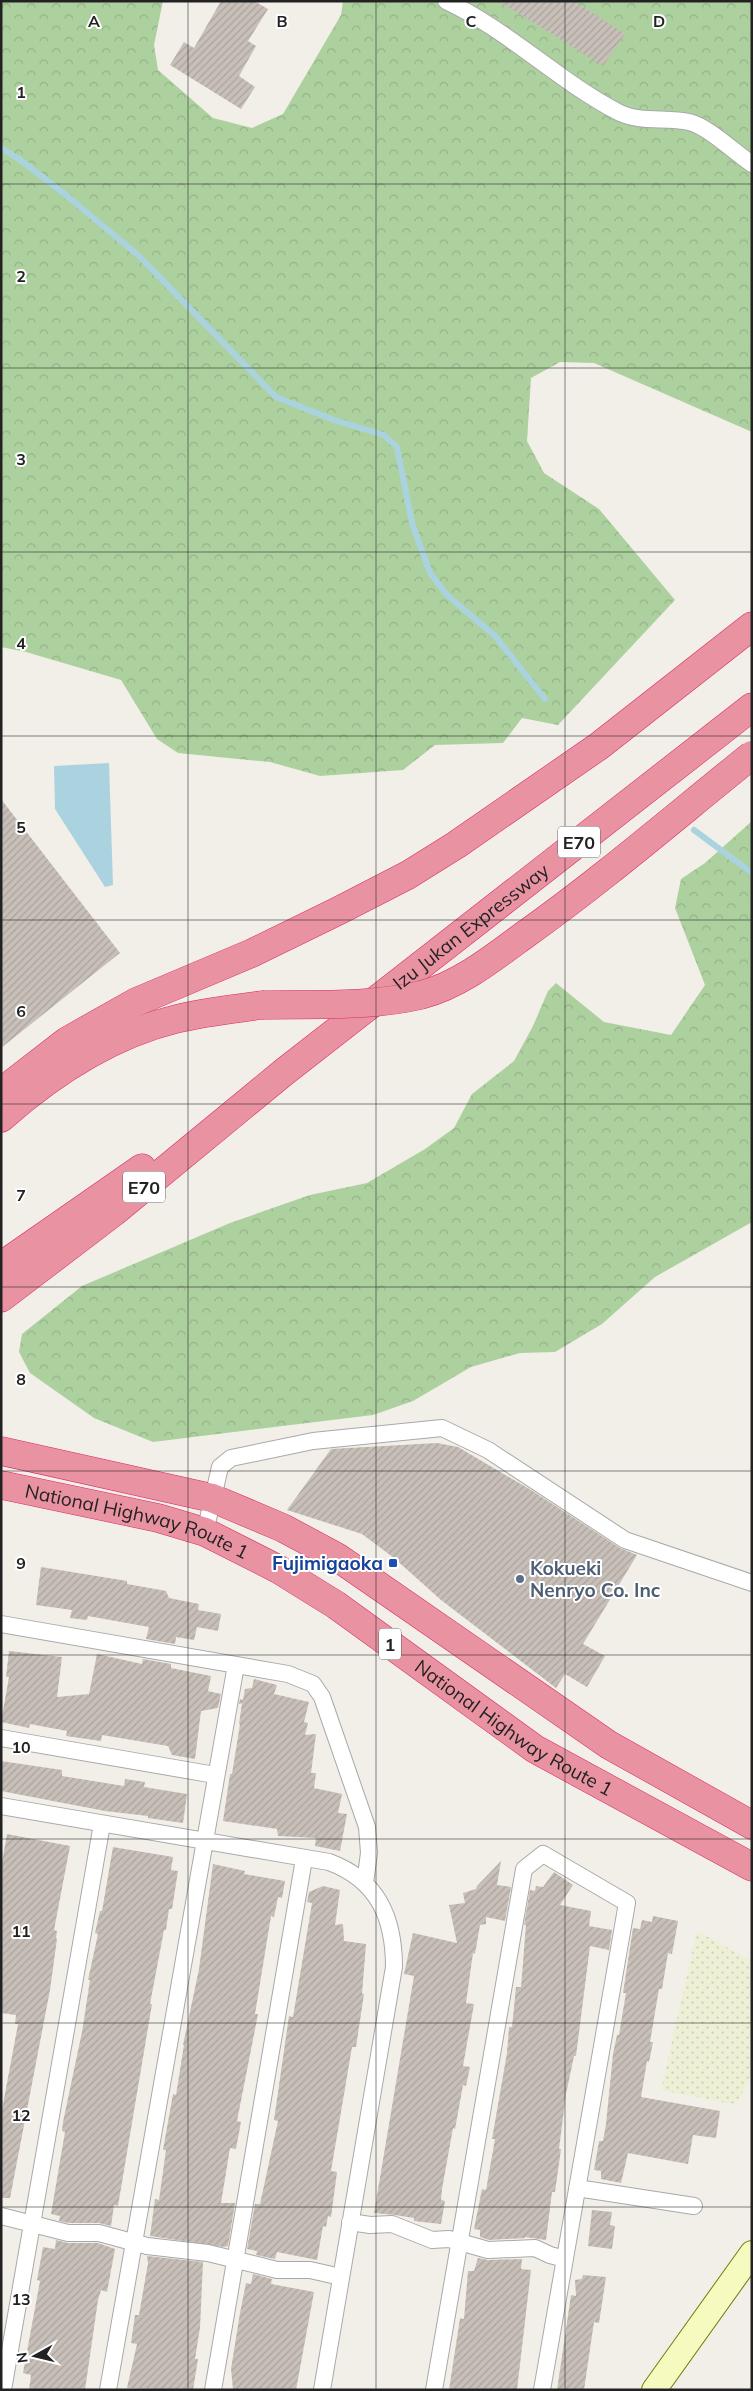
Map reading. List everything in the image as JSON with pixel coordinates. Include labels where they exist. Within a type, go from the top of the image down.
[{"type":"highway","points":[[1,1092],[67,1041],[136,1002],[252,953],[408,875],[456,845],[599,746],[752,626]]},
{"type":"highway","name":"Izu Jukan Expressway","points":[[1,1298],[114,1212],[284,1072],[752,707]]},
{"type":"highway","points":[[1,1118],[37,1088],[80,1059],[132,1033],[175,1019],[262,1005],[357,1003],[397,999],[422,994],[454,982],[481,966],[557,912],[752,754]]},
{"type":"highway","name":"Izu Jukan Expressway","points":[[1,1266],[284,1072]]},
{"type":"highway","name":"National Highway Route 1","points":[[1,1451],[212,1498],[283,1528],[337,1557],[609,1745],[752,1825]]},
{"type":"highway","name":"National Highway Route 1","points":[[1,1485],[158,1518],[205,1532],[278,1569],[336,1605],[535,1750],[752,1867]]},
{"type":"street","points":[[446,1],[495,28],[548,67],[620,113],[640,118],[690,122],[711,134],[752,164]]},
{"type":"street","points":[[205,1532],[220,1467],[231,1458],[313,1441],[442,1428],[488,1450],[625,1540],[752,1583]]},
{"type":"street","points":[[1,1624],[236,1664],[302,1678],[313,1684],[322,1697],[367,1827],[369,1853],[365,1884]]},
{"type":"street","points":[[108,2390],[236,1664]]},
{"type":"street","points":[[1,1738],[215,1775]]},
{"type":"street","points":[[1,1806],[329,1862],[347,1869],[365,1884],[378,1900],[389,1921],[394,1942],[394,1967],[322,2390]]},
{"type":"street","points":[[3,2390],[102,1824]]},
{"type":"street","points":[[434,2390],[524,1869],[543,1854],[627,1903],[542,2390]]},
{"type":"street","points":[[213,2390],[304,1859]]},
{"type":"street","points":[[577,2188],[694,2206]]},
{"type":"street","points":[[1,2216],[31,2225],[68,2232],[98,2234],[147,2246],[208,2253],[277,2270],[297,2269],[340,2277]]},
{"type":"street","points":[[350,2222],[370,2225],[392,2224],[432,2240],[449,2239],[488,2250],[535,2248],[550,2256],[565,2259]]},
{"type":"street","points":[[654,2390],[752,2253]]},
{"type":"green space","points":[[1,1],[163,1],[154,45],[158,70],[213,118],[252,128],[283,114],[341,15],[343,1],[752,1],[752,432],[594,363],[560,362],[531,378],[527,441],[544,473],[599,509],[675,600],[558,725],[522,718],[503,743],[435,745],[403,770],[320,776],[270,762],[178,753],[157,739],[121,680],[26,652],[1,647]]},
{"type":"green space","points":[[752,821],[752,1222],[655,1277],[602,1324],[555,1352],[520,1353],[471,1367],[413,1401],[373,1415],[153,1442],[94,1418],[30,1373],[19,1352],[22,1334],[82,1286],[230,1223],[310,1195],[367,1183],[425,1149],[454,1128],[472,1094],[514,1061],[533,1026],[548,991],[556,983],[604,1022],[671,1035],[705,985],[675,908],[681,879],[705,863]]},
{"type":"green space","points":[[697,1931],[752,1961],[752,2074],[738,2101],[731,2104],[661,2090]]},
{"type":"water","points":[[109,763],[113,885],[105,887],[55,809],[54,766]]},
{"type":"building","points":[[221,1],[254,1],[268,9],[248,41],[256,46],[239,76],[255,87],[241,109],[170,65],[184,42],[194,48]]},
{"type":"building","points":[[499,1],[574,1],[625,34],[603,66]]},
{"type":"building","points":[[1,799],[120,953],[1,1048]]},
{"type":"building","name":"Kokueki Nenryo Co. Inc","points":[[437,1443],[458,1447],[531,1490],[620,1548],[637,1555],[583,1644],[605,1656],[587,1687],[565,1674],[556,1688],[441,1600],[394,1558],[362,1534],[287,1510],[331,1449]]},
{"type":"building","points":[[41,1567],[127,1581],[127,1584],[166,1591],[169,1598],[199,1604],[198,1610],[221,1614],[218,1631],[197,1627],[194,1640],[176,1637],[175,1644],[146,1639],[149,1627],[88,1616],[87,1620],[70,1618],[72,1610],[36,1605]]},
{"type":"building","points":[[9,1651],[62,1657],[57,1697],[89,1694],[97,1654],[142,1664],[143,1659],[171,1664],[171,1668],[211,1676],[208,1691],[221,1694],[218,1708],[201,1711],[195,1759],[172,1755],[168,1746],[102,1735],[101,1741],[66,1736],[67,1731],[30,1724],[29,1728],[1,1722],[9,1677],[6,1677]]},
{"type":"building","points":[[254,1679],[277,1685],[274,1694],[309,1702],[304,1722],[308,1723],[305,1735],[316,1734],[311,1773],[316,1773],[314,1788],[342,1794],[338,1813],[347,1814],[340,1851],[315,1846],[316,1838],[278,1836],[277,1829],[223,1821],[240,1724],[242,1703],[239,1704],[240,1699],[243,1700],[245,1689],[252,1688]]},
{"type":"building","points":[[1,1761],[62,1770],[62,1776],[124,1786],[125,1779],[145,1782],[144,1787],[187,1794],[183,1823],[148,1818],[148,1816],[105,1811],[1,1791]]},
{"type":"building","points":[[7,1834],[70,1846],[54,1930],[57,1931],[57,1939],[50,1990],[10,2198],[1,2198],[1,2115],[18,2024],[15,2024],[16,2015],[1,2013],[1,1868]]},
{"type":"building","points":[[113,1847],[173,1857],[171,1870],[178,1871],[172,1909],[169,1909],[166,1930],[164,1930],[150,2004],[152,2004],[118,2206],[114,2205],[111,2226],[99,2223],[59,2221],[60,2216],[51,2214],[65,2132],[62,2131],[63,2122],[82,2032],[90,1980],[88,1980],[98,1934],[95,1933],[100,1911],[102,1911]]},
{"type":"building","points":[[501,1861],[497,1885],[511,1887],[505,1921],[486,1917],[486,1924],[480,1925],[475,1954],[473,1953],[466,2003],[474,2004],[463,2066],[470,2067],[466,2086],[463,2085],[455,2129],[453,2128],[442,2189],[441,2200],[445,2201],[441,2224],[414,2221],[414,2218],[374,2213],[414,1976],[404,1974],[413,1933],[457,1943],[449,1905],[465,1903],[463,1893],[476,1889]]},
{"type":"building","points":[[213,1864],[245,1871],[244,1874],[285,1881],[282,1898],[278,1897],[274,1917],[271,1916],[255,2014],[258,2014],[237,2121],[241,2122],[236,2149],[230,2148],[221,2203],[235,2203],[228,2246],[224,2247],[150,2236],[155,2199],[159,2200],[166,2150],[163,2150],[173,2094],[176,2095],[183,2045],[199,1969]]},
{"type":"building","points":[[554,1872],[573,1885],[560,1905],[591,1911],[589,1926],[612,1930],[609,1950],[590,1946],[576,2056],[574,2056],[566,2094],[559,2149],[561,2149],[555,2192],[552,2192],[546,2240],[525,2237],[489,2240],[480,2237],[480,2230],[474,2229],[482,2189],[486,2190],[495,2139],[492,2139],[507,2053],[509,2027],[512,2027],[516,1987],[521,1987],[526,1925],[524,1925],[530,1890],[535,1891],[536,1886],[543,1887]]},
{"type":"building","points":[[323,1886],[340,1890],[335,1925],[343,1924],[344,1941],[366,1944],[362,1994],[364,1994],[356,2047],[352,2047],[331,2171],[337,2172],[331,2217],[328,2216],[326,2227],[323,2226],[317,2260],[277,2252],[275,2259],[256,2255],[257,2251],[247,2249],[255,2204],[260,2204],[278,2121],[274,2120],[289,2016],[293,2017],[312,1903],[307,1902],[309,1892]]},
{"type":"building","points":[[653,1916],[678,1921],[672,1954],[668,1953],[662,1989],[659,1989],[650,2042],[653,2042],[649,2062],[647,2061],[641,2097],[720,2111],[716,2138],[693,2135],[688,2164],[628,2153],[621,2183],[601,2179],[601,2171],[594,2170],[599,2141],[603,2141],[606,2124],[613,2054],[617,2035],[619,2035],[626,1993],[623,1993],[633,1928],[640,1929],[642,1920],[652,1922]]},
{"type":"building","points":[[592,2210],[612,2212],[610,2225],[615,2226],[612,2249],[588,2246]]},
{"type":"building","points":[[56,2240],[68,2243],[98,2243],[115,2249],[107,2292],[101,2290],[98,2300],[85,2390],[29,2390],[31,2375],[23,2373],[40,2281],[37,2280],[43,2247],[55,2249]]},
{"type":"building","points":[[147,2256],[203,2262],[200,2328],[195,2359],[198,2359],[193,2390],[127,2388],[137,2344],[131,2343],[135,2315],[139,2315],[148,2263]]},
{"type":"building","points":[[478,2258],[488,2260],[522,2259],[521,2269],[531,2270],[517,2390],[449,2390],[460,2318],[464,2319],[468,2271],[474,2271]]},
{"type":"building","points":[[253,2274],[272,2279],[271,2284],[314,2292],[296,2390],[233,2390],[231,2369],[240,2313],[246,2283],[251,2284]]},
{"type":"building","points":[[583,2275],[606,2277],[599,2323],[594,2322],[584,2390],[557,2390],[571,2295],[576,2296],[575,2280],[582,2279]]},
{"type":"waterway","points":[[1,148],[19,159],[66,195],[139,256],[276,397],[334,420],[384,435],[397,447],[412,523],[430,573],[447,595],[495,636],[545,699]]},
{"type":"waterway","points":[[694,830],[752,873]]},
{"type":"place","name":"Fujimigaoka","points":[[393,1563]]},
{"type":"place","name":"Kokueki Nenryo Co. Inc","points":[[520,1579]]}]
